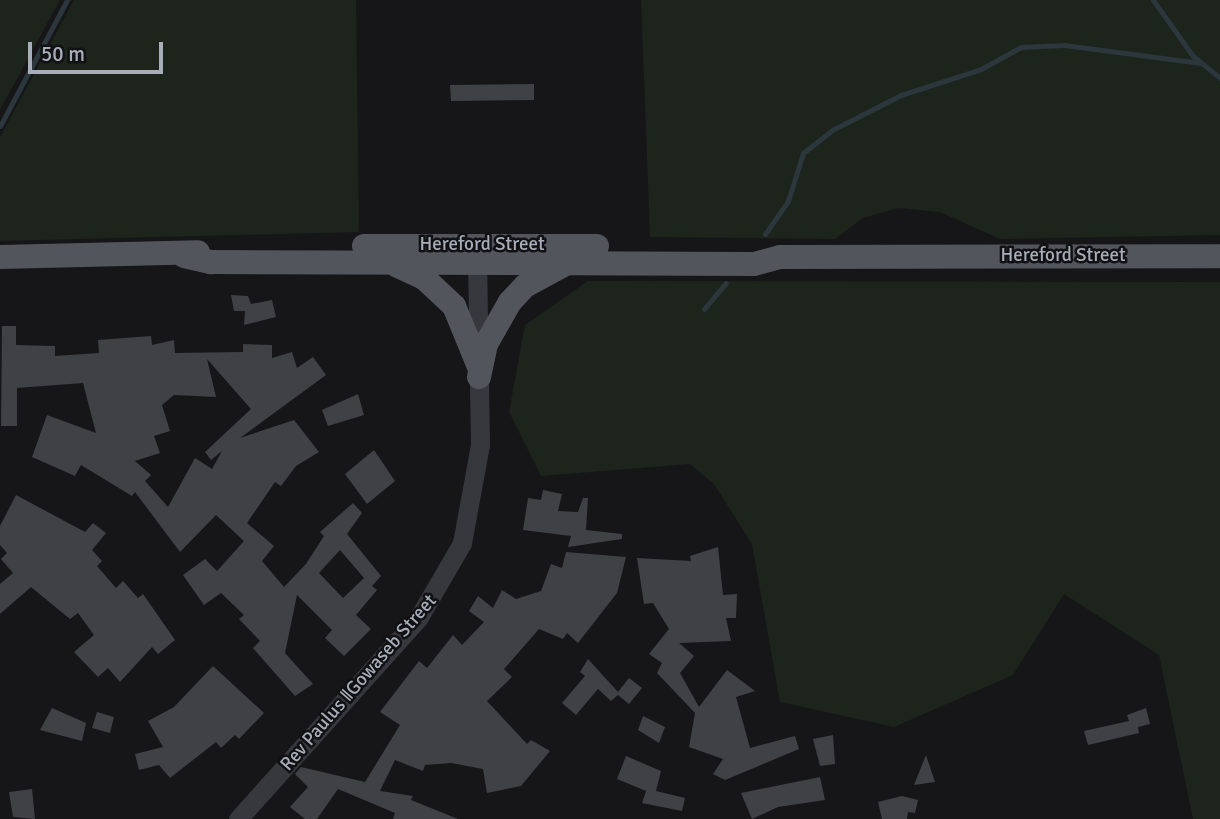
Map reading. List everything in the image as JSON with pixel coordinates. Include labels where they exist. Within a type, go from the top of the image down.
[{"type":"main road","name":"Hereford Street","points":[[0,257],[184,256],[211,250],[477,253],[753,249],[780,257]]},
{"type":"main road","name":"Hereford Street","points":[[184,256],[211,262],[387,262],[477,253],[576,262],[754,264],[780,257],[1220,256]]},
{"type":"main road","points":[[387,262],[424,278],[454,306],[479,372]]},
{"type":"main road","points":[[479,372],[486,344],[510,302],[540,276],[576,262]]},
{"type":"street","name":"Rev Paulus ǁGowaseb Street","points":[[238,819],[419,617],[451,569],[475,489],[479,372],[477,253]]},
{"type":"shaded area","points":[[0,0],[60,0],[0,110]]},
{"type":"shaded area","points":[[74,0],[356,0],[359,232],[0,241],[0,137]]},
{"type":"shaded area","points":[[641,0],[1220,0],[1220,235],[1000,239],[940,212],[898,208],[863,218],[835,239],[650,237]]},
{"type":"shaded area","points":[[588,281],[1220,282],[1220,819],[1193,819],[1159,655],[1064,594],[1013,675],[894,727],[780,702],[752,544],[714,484],[690,464],[541,476],[509,412],[525,325]]},
{"type":"building","points":[[534,84],[534,100],[451,101],[450,85]]},
{"type":"building","points":[[231,295],[248,296],[251,304],[272,300],[276,317],[244,325],[245,311],[234,311]]},
{"type":"building","points":[[2,326],[16,326],[16,345],[55,346],[55,356],[99,353],[98,340],[151,336],[152,345],[174,340],[175,353],[243,352],[243,344],[272,345],[272,358],[292,352],[297,368],[313,357],[326,375],[240,438],[294,420],[319,452],[296,466],[281,486],[275,482],[247,523],[274,546],[262,561],[284,587],[306,564],[324,536],[320,532],[353,503],[362,513],[347,534],[381,576],[372,586],[377,590],[356,615],[371,629],[344,656],[325,638],[332,630],[297,595],[285,653],[313,684],[295,696],[253,648],[260,641],[239,619],[244,615],[221,593],[204,605],[183,575],[205,559],[217,571],[244,541],[216,515],[180,552],[135,492],[132,496],[81,465],[75,476],[32,457],[47,415],[96,433],[83,383],[17,388],[17,426],[1,426]],"holes":[[[207,359],[251,409],[205,452],[211,460],[222,451],[212,469],[195,458],[168,507],[145,481],[151,475],[135,461],[160,453],[154,436],[170,431],[162,405],[174,395],[216,397]],[[340,550],[364,578],[343,598],[319,573]]]},
{"type":"building","points":[[358,394],[364,415],[328,426],[322,410]]},
{"type":"building","points":[[374,450],[395,481],[367,504],[345,474]]},
{"type":"building","points":[[543,490],[562,494],[558,511],[578,512],[583,498],[588,498],[586,530],[622,534],[622,539],[568,547],[571,536],[523,530],[528,498],[541,500]]},
{"type":"building","points":[[16,495],[85,532],[93,523],[106,533],[92,550],[102,561],[97,566],[116,588],[123,581],[138,598],[143,594],[175,640],[158,654],[152,647],[120,682],[108,668],[98,677],[74,652],[94,635],[78,613],[70,619],[31,587],[0,614],[0,584],[13,573],[1,559],[7,553],[0,545],[0,526]]},
{"type":"building","points":[[718,547],[723,595],[737,594],[736,618],[726,618],[731,641],[679,643],[694,656],[680,673],[699,707],[727,670],[755,691],[736,697],[750,748],[795,736],[799,749],[725,780],[713,774],[723,759],[689,747],[695,713],[657,673],[662,663],[649,654],[669,629],[653,603],[644,604],[637,558],[691,561],[690,556]]},
{"type":"building","points":[[566,552],[626,557],[617,593],[578,643],[567,633],[563,639],[539,629],[504,669],[512,677],[487,701],[527,744],[531,740],[550,751],[521,786],[487,793],[483,769],[451,763],[425,765],[423,771],[395,760],[380,791],[413,796],[411,800],[458,819],[393,819],[395,813],[338,789],[317,819],[305,819],[290,807],[308,787],[295,774],[301,767],[365,782],[400,725],[380,712],[419,661],[427,668],[453,635],[462,645],[484,622],[469,611],[478,596],[493,608],[502,590],[516,599],[541,591],[551,564],[562,568]]},
{"type":"building","points":[[588,659],[618,692],[629,678],[642,688],[629,704],[618,695],[611,701],[598,689],[576,715],[562,703],[585,676],[580,672]]},
{"type":"building","points":[[213,666],[264,713],[239,739],[235,735],[221,748],[216,742],[170,778],[159,765],[139,770],[135,754],[163,747],[148,721],[174,707]]},
{"type":"building","points":[[52,708],[86,723],[82,741],[40,730]]},
{"type":"building","points":[[1146,708],[1150,724],[1138,727],[1139,733],[1088,745],[1084,731],[1129,721],[1127,715]]},
{"type":"building","points":[[97,712],[114,717],[110,733],[92,728]]},
{"type":"building","points":[[643,716],[665,727],[659,743],[638,730]]},
{"type":"building","points":[[833,735],[835,764],[820,766],[813,739]]},
{"type":"building","points":[[926,755],[935,782],[914,785]]},
{"type":"building","points":[[626,756],[661,771],[656,791],[685,798],[682,811],[642,803],[646,791],[617,779]]},
{"type":"building","points":[[820,777],[825,800],[778,807],[752,819],[741,793]]},
{"type":"building","points":[[32,789],[35,819],[13,817],[9,792]]},
{"type":"building","points":[[902,796],[918,800],[915,813],[908,812],[907,819],[882,819],[878,802]]},
{"type":"waterway","points":[[0,126],[67,0]]},
{"type":"waterway","points":[[1153,0],[1193,56],[1220,78]]},
{"type":"waterway","points":[[765,234],[788,201],[803,153],[834,129],[901,95],[981,69],[1021,47],[1064,45],[1201,63]]},
{"type":"waterway","points":[[704,309],[726,283]]}]
